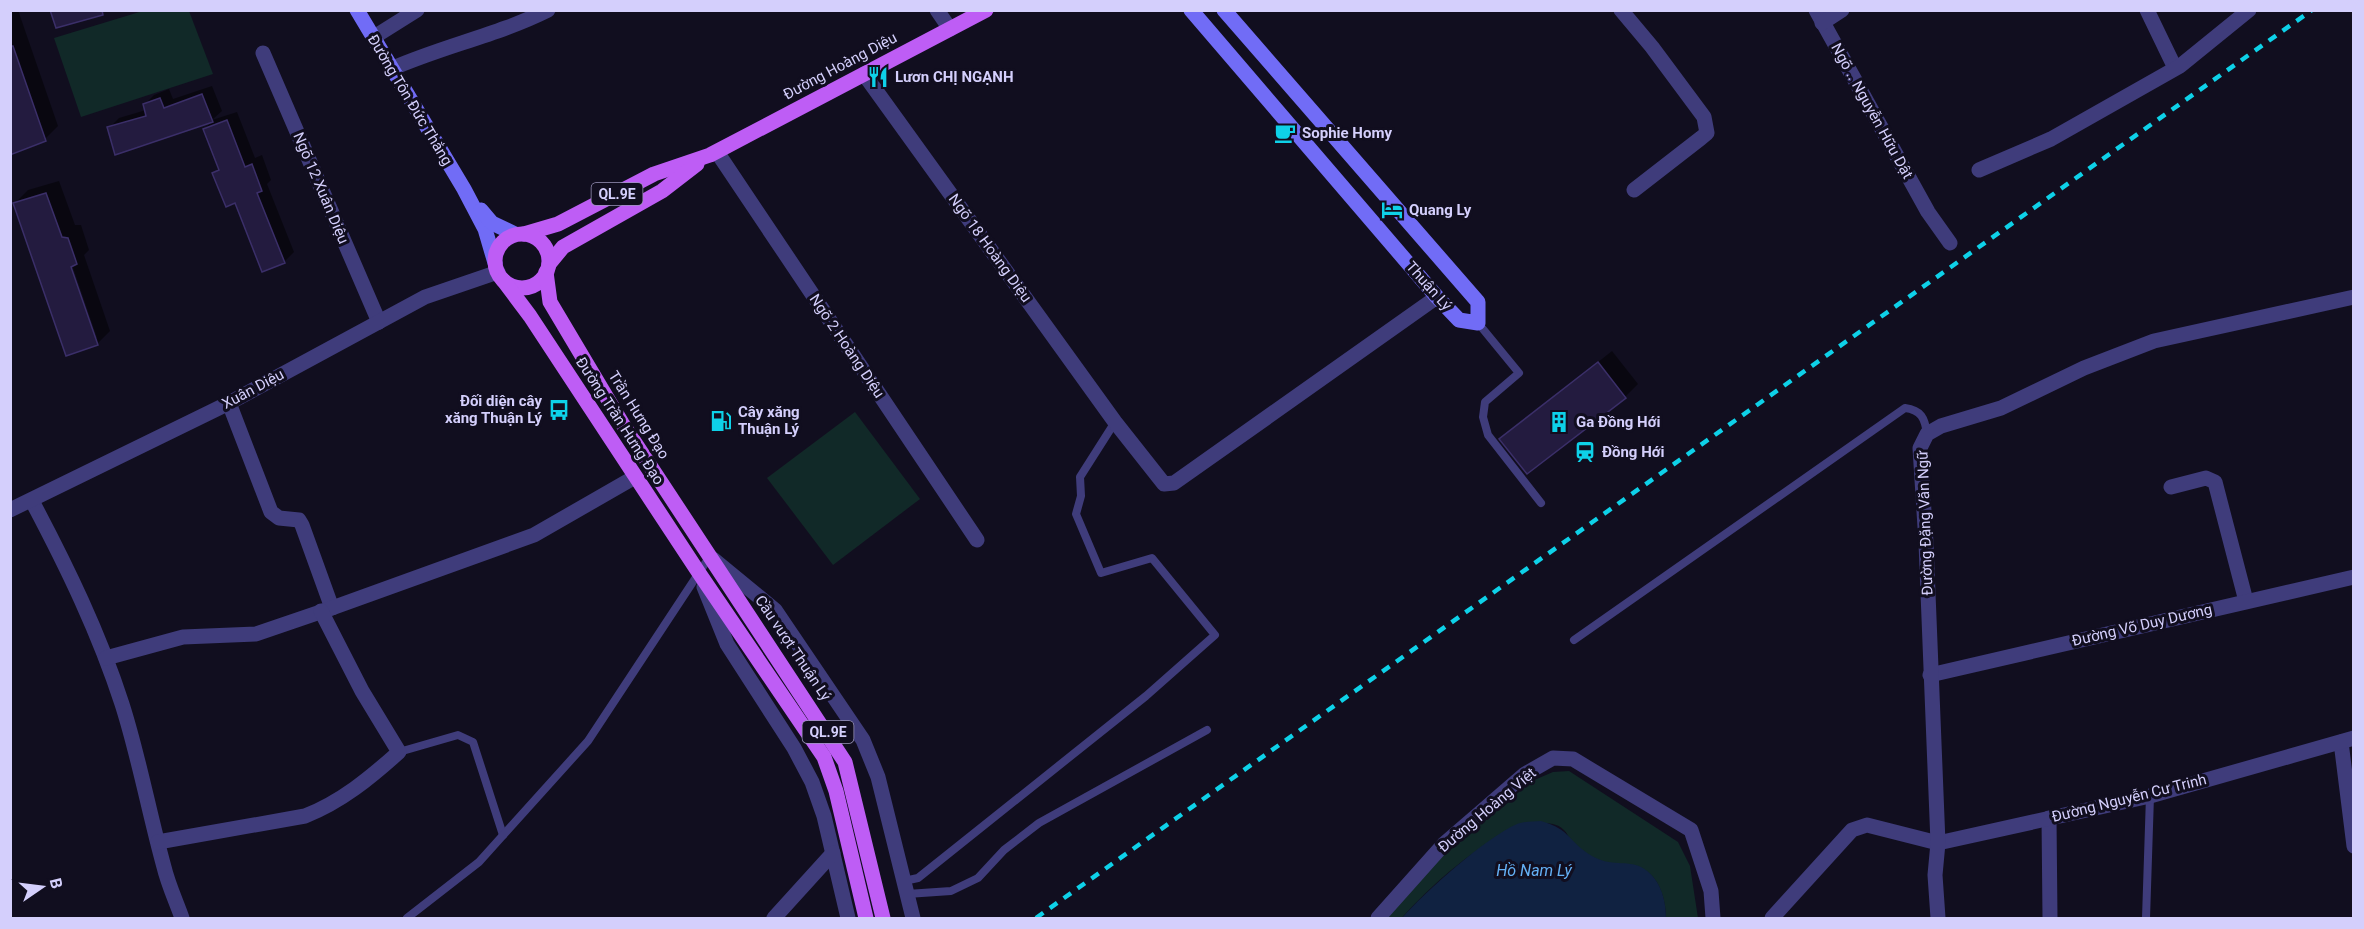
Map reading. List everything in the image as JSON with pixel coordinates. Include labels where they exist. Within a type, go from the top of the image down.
[{"type":"main road","name":"Đường Hoàng Diệu","points":[[548,268],[563,248],[662,191],[714,153],[986,10]]},
{"type":"main road","name":"Đường Hoàng Diệu","points":[[519,234],[558,224],[654,174],[714,153]]},
{"type":"main road","points":[[519,234],[540,241],[545,247],[548,268],[542,279],[527,287],[510,285],[498,271],[500,245],[519,234]]},
{"type":"main road","name":"Trần Hưng Đạo","points":[[548,268],[547,292],[557,315],[622,423],[720,570]]},
{"type":"main road","name":"Đường Trần Hưng Đạo","points":[[498,271],[531,316],[703,578]]},
{"type":"main road","name":"Cầu vượt Thuận Lý","points":[[720,570],[844,762],[883,918]]},
{"type":"main road","name":"QL.9E","points":[[703,578],[824,758],[836,791],[866,918]]},
{"type":"street","name":"Đường Tôn Đức Thắng","points":[[357,10],[464,189]]},
{"type":"street","points":[[374,38],[417,10]]},
{"type":"street","points":[[392,69],[430,52],[526,21],[548,10]]},
{"type":"street","points":[[937,10],[950,29]]},
{"type":"street","name":"Thuận Lý","points":[[1191,10],[1437,297],[1459,320],[1478,323],[1478,302],[1224,10]]},
{"type":"street","points":[[1621,10],[1665,64],[1704,117],[1707,126],[1707,132],[1701,138],[1634,190]]},
{"type":"street","points":[[1819,17],[1842,10]]},
{"type":"street","points":[[2147,10],[2175,68]]},
{"type":"street","points":[[1979,170],[2051,139],[2175,68],[2249,10]]},
{"type":"street","name":"Ngõ .. Nguyễn Hữu Dật","points":[[1819,17],[1928,212],[1950,243]]},
{"type":"street","name":"Ngõ 12 Xuân Diệu","points":[[263,53],[379,322]]},
{"type":"street","name":"Ngõ 18 Hoàng Diệu","points":[[864,74],[1115,423],[1164,484],[1174,483],[1437,297]]},
{"type":"street","name":"Ngõ 2 Hoàng Diệu","points":[[714,153],[977,540]]},
{"type":"street","points":[[464,189],[492,223],[519,234]]},
{"type":"street","points":[[464,189],[484,229],[498,271]]},
{"type":"street","name":"Xuân Diệu","points":[[10,510],[229,403],[425,297],[498,271]]},
{"type":"street","name":"Đường Đặng Văn Ngữ","points":[[1938,918],[1935,875],[1938,843],[1920,448],[1927,434],[1941,426],[2001,408],[2084,368],[2154,341],[2354,297]]},
{"type":"street","points":[[158,842],[305,816],[326,808],[362,784],[399,752],[356,681],[327,610],[302,525],[293,518],[274,516],[229,403]]},
{"type":"street","points":[[106,658],[183,638],[256,634],[327,610],[534,535],[635,477]]},
{"type":"street","points":[[2171,487],[2206,478],[2215,482],[2246,601]]},
{"type":"street","points":[[32,501],[67,566],[123,705],[164,868],[182,918]]},
{"type":"street","points":[[710,556],[775,610],[863,740],[878,777],[913,918]]},
{"type":"street","name":"Đường Võ Duy Dương","points":[[1930,675],[2354,577]]},
{"type":"street","points":[[703,578],[727,644],[794,748],[812,782],[833,853],[848,918]]},
{"type":"street","points":[[2347,740],[2354,846]]},
{"type":"street","name":"Đường Nguyễn Cư Trinh","points":[[1938,843],[2150,796],[2347,740]]},
{"type":"street","name":"Đường Hoàng Việt","points":[[1378,918],[1444,844],[1525,774],[1553,758],[1573,759],[1691,830],[1711,891],[1713,918]]},
{"type":"street","points":[[2049,818],[2050,918]]},
{"type":"street","points":[[1772,918],[1852,830],[1867,825],[1938,843]]},
{"type":"street","points":[[774,918],[833,853]]},
{"type":"lane","points":[[1478,323],[1519,373],[1485,402],[1485,426],[1488,435],[1541,503]]},
{"type":"lane","points":[[1574,640],[1905,408],[1916,410],[1922,415],[1927,434]]},
{"type":"lane","points":[[906,888],[1146,696],[1215,635],[1152,558],[1101,573],[1076,514],[1081,496],[1080,477],[1115,423]]},
{"type":"lane","points":[[407,918],[463,876],[588,741],[703,578],[710,556]]},
{"type":"lane","points":[[906,888],[951,891],[978,878],[1004,850],[1046,818],[1207,730]]},
{"type":"lane","points":[[399,752],[458,735],[474,742],[503,835]]},
{"type":"lane","points":[[2146,918],[2150,796]]},
{"type":"green space","points":[[146,10],[189,11],[213,74],[81,117],[54,38]]},
{"type":"green space","points":[[855,412],[920,499],[833,565],[767,478]]},
{"type":"green space","points":[[1569,771],[1678,842],[1690,866],[1698,918],[1666,918],[1665,903],[1660,888],[1645,870],[1634,866],[1610,864],[1597,859],[1577,847],[1560,827],[1537,823],[1494,839],[1472,854],[1431,888],[1402,918],[1384,918],[1431,866],[1532,781],[1553,772]]},
{"type":"water","name":"Hồ Nam Lý","points":[[1541,821],[1559,828],[1592,856],[1612,862],[1636,865],[1648,871],[1661,889],[1666,918],[1402,918],[1425,894],[1489,841],[1517,824]]},
{"type":"building","points":[[50,10],[102,10],[103,15],[56,28]]},
{"type":"building","points":[[10,46],[13,46],[46,141],[10,155]]},
{"type":"building","points":[[202,94],[213,122],[115,155],[107,127],[146,116],[143,104],[160,98],[164,108]]},
{"type":"building","points":[[227,120],[245,167],[252,164],[262,191],[257,193],[285,263],[262,272],[235,203],[226,207],[212,173],[219,170],[203,129]]},
{"type":"building","points":[[46,193],[62,237],[68,238],[77,264],[71,267],[98,345],[66,356],[13,203]]},
{"type":"building","name":"Ga Đồng Hới","points":[[1598,362],[1626,398],[1527,474],[1499,439]]},
{"type":"railway","points":[[1036,918],[2312,10]]},
{"type":"place","name":"Lươn CHỊ NGẠNH","points":[[878,77]]},
{"type":"place","name":"Sophie Homy","points":[[1285,133]]},
{"type":"place","name":"Quang Ly","points":[[1392,210]]},
{"type":"place","name":"Đối diện cây xăng Thuận Lý","points":[[559,410]]},
{"type":"place","name":"Cây xăng Thuận Lý","points":[[721,421]]},
{"type":"place","name":"Ga Đồng Hới","points":[[1559,422]]},
{"type":"place","name":"Đồng Hới","points":[[1585,452]]}]
